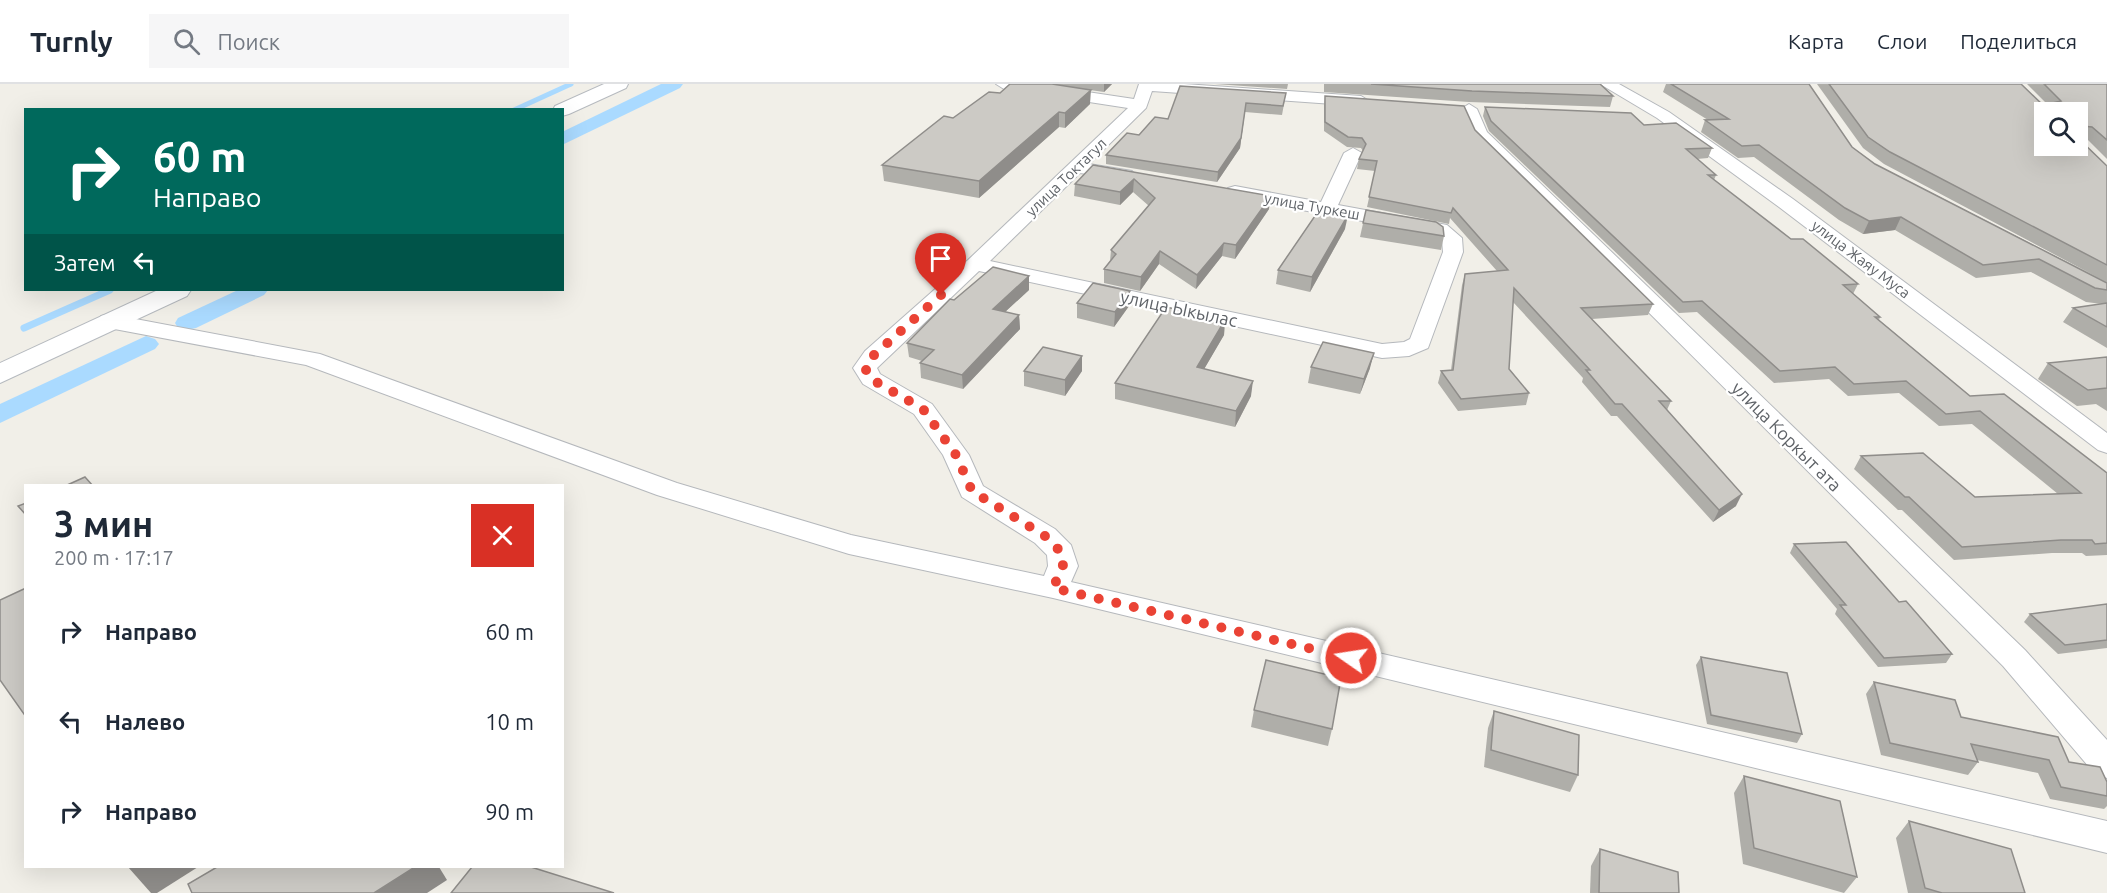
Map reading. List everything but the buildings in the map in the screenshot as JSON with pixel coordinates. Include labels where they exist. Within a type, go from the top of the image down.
[{"type":"main road","points":[[564,109],[619,84]]},
{"type":"main road","points":[[0,374],[176,291]]},
{"type":"street","points":[[1004,84],[1140,105]]},
{"type":"street","name":"улица Жаяу Муса","points":[[1608,84],[1663,115],[1786,202],[2107,445]]},
{"type":"street","points":[[1147,85],[1373,102]]},
{"type":"street","name":"улица Токтагул","points":[[1053,588],[1063,566],[1061,552],[1045,536],[972,491],[956,455],[923,409],[871,379],[865,368],[873,356],[975,264],[1140,105],[1147,85]]},
{"type":"street","name":"улица Коркыт ата","points":[[1473,109],[1480,134],[2014,658],[2107,764]]},
{"type":"street","points":[[1632,115],[1663,115]]},
{"type":"street","points":[[1327,208],[1353,153]]},
{"type":"street","points":[[1077,166],[1145,178]]},
{"type":"street","name":"улица Туркеш","points":[[1213,189],[1440,229]]},
{"type":"street","name":"улица Ыкылас","points":[[975,264],[1382,351],[1408,350],[1420,343],[1436,293],[1453,252],[1452,238],[1440,229]]},
{"type":"street","points":[[110,321],[312,359],[667,489],[849,544],[1053,588],[2107,837]]},
{"type":"waterway","points":[[518,108],[571,84]]},
{"type":"waterway","points":[[564,138],[674,84]]},
{"type":"waterway","points":[[24,328],[108,291]]},
{"type":"waterway","points":[[187,323],[254,291]]},
{"type":"waterway","points":[[0,415],[146,344]]},
{"type":"route","points":[[941,295],[873,356],[865,368],[871,379],[923,409],[956,455],[972,491],[1045,536],[1061,552],[1063,566],[1053,588],[1351,658]]}]
